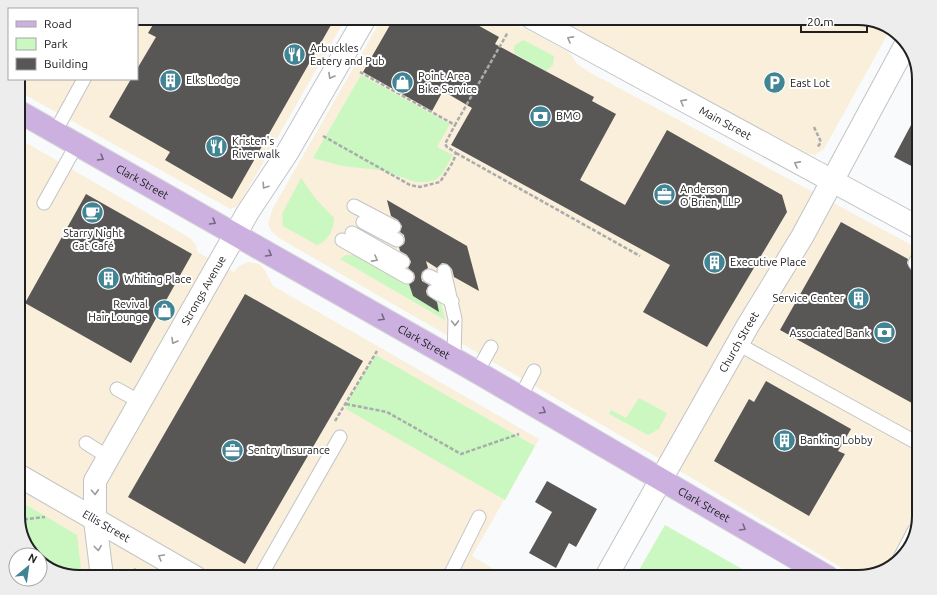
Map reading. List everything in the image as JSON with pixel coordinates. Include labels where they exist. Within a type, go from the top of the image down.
[{"type":"main road","name":"Clark Street","points":[[25,115],[477,372],[816,570]]},
{"type":"street","name":"Strongs Avenue","points":[[101,570],[95,520],[94,481],[235,234],[287,153],[361,25]]},
{"type":"street","name":"Main Street","points":[[545,25],[912,224]]},
{"type":"street","name":"Church Street","points":[[610,570],[738,344],[802,237],[903,49]]},
{"type":"street","name":"Ellis Street","points":[[25,480],[183,570]]},
{"type":"lane","points":[[55,132],[83,80]]},
{"type":"lane","points":[[44,203],[77,144]]},
{"type":"lane","points":[[354,206],[394,227]]},
{"type":"lane","points":[[363,222],[397,240]]},
{"type":"lane","points":[[403,262],[347,237],[407,277]]},
{"type":"lane","points":[[444,272],[455,319],[454,359]]},
{"type":"lane","points":[[430,276],[446,285]]},
{"type":"lane","points":[[434,291],[452,301]]},
{"type":"lane","points":[[738,344],[912,440]]},
{"type":"lane","points":[[477,372],[491,347]]},
{"type":"lane","points":[[520,398],[534,371]]},
{"type":"lane","points":[[116,389],[140,402]]},
{"type":"lane","points":[[264,570],[340,437]]},
{"type":"lane","points":[[86,443],[108,457]]},
{"type":"lane","points":[[452,570],[479,517]]},
{"type":"path","points":[[508,32],[445,144],[456,153],[640,256]]},
{"type":"path","points":[[360,72],[455,125]]},
{"type":"path","points":[[814,127],[821,142],[816,151]]},
{"type":"path","points":[[323,136],[410,185],[420,187],[440,182],[454,162],[456,153]]},
{"type":"path","points":[[346,404],[387,412],[461,454],[519,434]]},
{"type":"path","points":[[25,519],[52,516]]},
{"type":"shaded area","points":[[138,25],[342,25],[241,201],[236,207],[231,209],[25,95],[25,80],[138,80]]},
{"type":"shaded area","points":[[378,25],[512,25],[525,28],[570,53],[577,64],[589,72],[912,245],[912,516],[909,533],[903,546],[891,559],[878,566],[865,570],[845,570],[635,444],[279,238],[271,231],[268,223],[273,208]]},
{"type":"shaded area","name":"East Lot","points":[[569,25],[865,25],[888,34],[824,149],[815,155],[796,151]]},
{"type":"shaded area","points":[[25,142],[190,238],[196,245],[197,252],[234,272],[239,266],[248,262],[259,264],[264,269],[273,286],[539,439],[472,556],[495,570],[72,570],[49,561],[48,547],[35,547],[29,536],[25,519]]},
{"type":"green space","points":[[523,40],[554,56],[553,65],[546,71],[514,53],[514,46]]},
{"type":"green space","points":[[361,75],[450,124],[437,147],[453,155],[442,174],[435,180],[416,182],[380,170],[342,166],[313,158]]},
{"type":"green space","points":[[301,178],[315,198],[334,218],[332,231],[324,241],[317,245],[283,226],[282,214]]},
{"type":"green space","points":[[346,255],[356,255],[362,258],[441,303],[445,320],[340,259]]},
{"type":"green space","points":[[376,355],[535,446],[505,500],[346,409],[346,404]]},
{"type":"green space","points":[[639,398],[667,413],[659,429],[648,435],[609,414],[611,410],[626,418]]},
{"type":"green space","points":[[25,504],[77,535],[81,570],[72,570],[55,564],[48,560],[48,547],[35,547],[27,530]]},
{"type":"green space","points":[[665,525],[744,570],[639,570]]},
{"type":"building","points":[[153,25],[331,25],[232,199],[165,160],[170,152],[109,117],[130,80],[138,80],[138,67],[156,37],[148,33]]},
{"type":"building","points":[[390,25],[478,25],[499,37],[495,44],[594,97],[592,101],[616,114],[580,180],[625,205],[667,130],[782,195],[787,212],[707,347],[643,312],[670,265],[451,145],[472,108],[443,91],[432,111],[363,72]]},
{"type":"building","points":[[912,123],[912,166],[894,157]]},
{"type":"building","name":"Whiting Place","points":[[86,194],[192,254],[131,363],[25,303]]},
{"type":"building","points":[[387,200],[467,246],[479,291],[454,277],[452,269],[447,264],[442,263],[437,268],[426,261],[428,268],[422,272],[422,281],[429,285],[426,291],[427,295],[437,302],[439,312],[413,296],[409,284],[414,281],[415,277],[414,273],[408,268],[411,262],[407,255],[400,251],[399,247],[404,244],[405,240],[404,235],[400,232],[402,226],[398,220],[391,216]]},
{"type":"building","name":"Service Center","points":[[841,222],[908,259],[907,263],[912,270],[912,403],[780,330]]},
{"type":"building","name":"Sentry Insurance","points":[[245,294],[363,361],[245,564],[128,497]]},
{"type":"building","name":"Banking Lobby","points":[[766,381],[851,429],[838,451],[845,454],[809,516],[714,461],[749,399],[754,402]]},
{"type":"building","points":[[547,481],[597,509],[576,547],[569,543],[556,568],[529,553],[552,512],[535,502]]},
{"type":"place","name":"Arbuckles Eatery and Pub","points":[[295,54]]},
{"type":"place","name":"Elks Lodge","points":[[171,80]]},
{"type":"place","name":"Point Area Bike Service","points":[[403,82]]},
{"type":"place","name":"East Lot","points":[[774,83]]},
{"type":"place","name":"BMO","points":[[541,116]]},
{"type":"place","name":"Kristen's Riverwalk","points":[[217,147]]},
{"type":"place","name":"Anderson O'Brien, LLP","points":[[664,195]]},
{"type":"place","name":"Starry Night Cat Café","points":[[93,213]]},
{"type":"place","name":"Executive Place","points":[[715,262]]},
{"type":"place","name":"Whiting Place","points":[[109,279]]},
{"type":"place","name":"Service Center","points":[[859,298]]},
{"type":"place","name":"Revival Hair Lounge","points":[[164,310]]},
{"type":"place","name":"Associated Bank","points":[[885,333]]},
{"type":"place","name":"Banking Lobby","points":[[785,440]]},
{"type":"place","name":"Sentry Insurance","points":[[233,450]]}]
